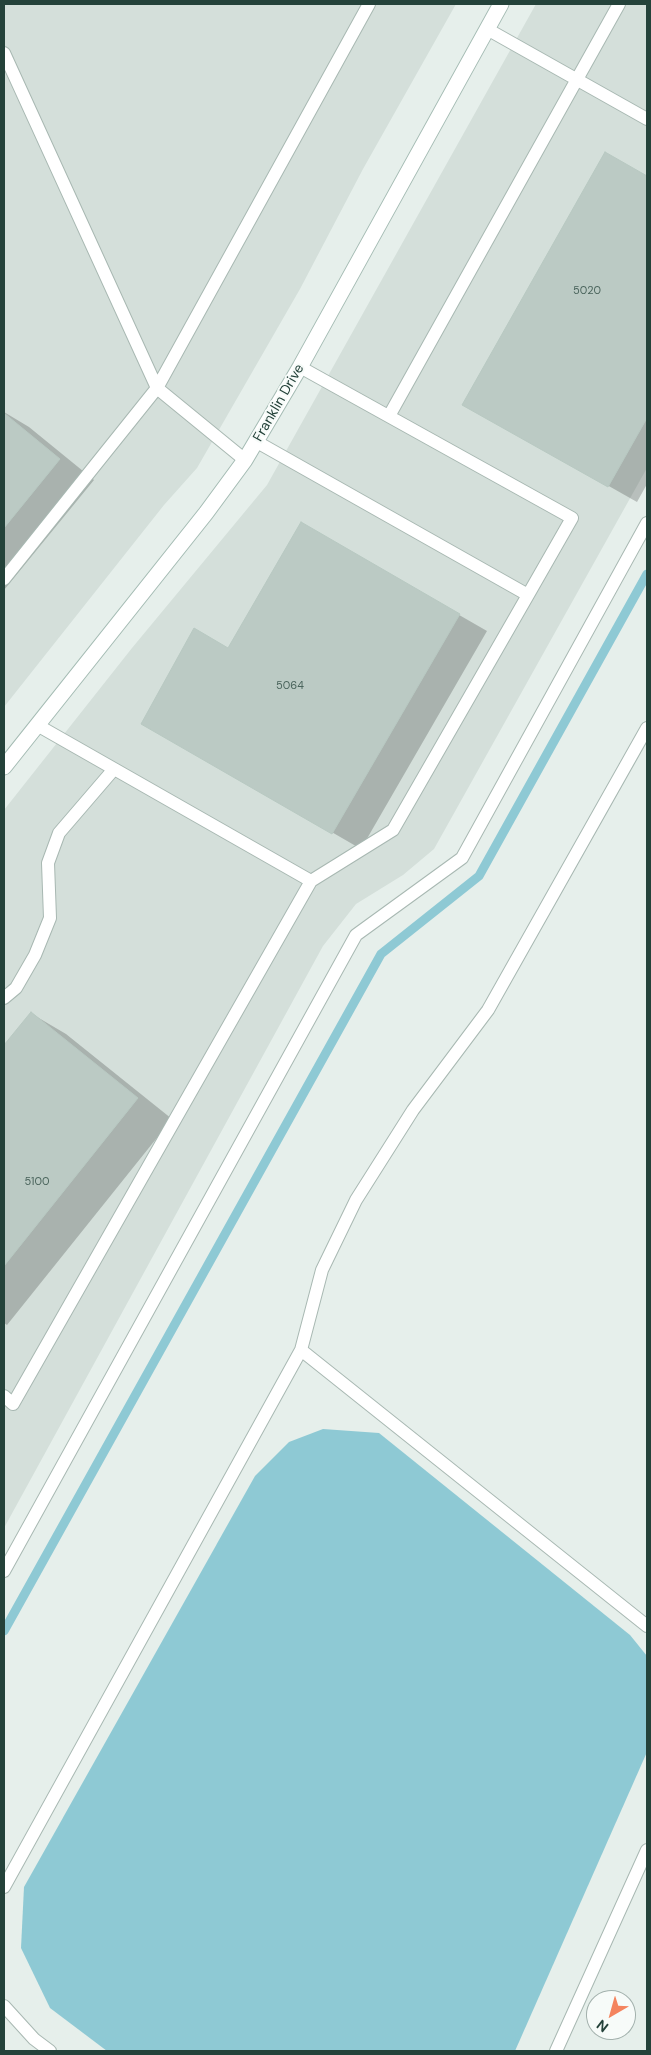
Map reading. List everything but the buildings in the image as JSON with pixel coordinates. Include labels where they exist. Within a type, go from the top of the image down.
[{"type":"street","name":"Franklin Drive","points":[[4,767],[246,460],[300,367],[501,4]]},
{"type":"lane","points":[[4,579],[157,388],[369,4]]},
{"type":"lane","points":[[389,416],[619,4]]},
{"type":"lane","points":[[487,29],[647,119]]},
{"type":"lane","points":[[4,53],[157,388],[246,460]]},
{"type":"lane","points":[[4,1396],[13,1404],[311,881],[393,830],[572,518],[300,367]]},
{"type":"lane","points":[[257,442],[528,595]]},
{"type":"lane","points":[[4,1571],[356,935],[462,858],[647,523]]},
{"type":"lane","points":[[37,725],[311,881]]},
{"type":"lane","points":[[4,1887],[301,1350],[322,1270],[356,1200],[413,1110],[488,1010],[647,728]]},
{"type":"lane","points":[[4,998],[16,988],[35,955],[50,918],[48,862],[59,833],[114,769]]},
{"type":"lane","points":[[301,1350],[647,1626]]},
{"type":"lane","points":[[556,2051],[647,1850]]},
{"type":"lane","points":[[4,2006],[34,2039],[50,2051]]},
{"type":"shaded area","points":[[4,4],[456,4],[363,169],[300,289],[197,468],[164,505],[4,707]]},
{"type":"shaded area","points":[[536,4],[647,4],[647,468],[434,849],[403,875],[356,904],[323,946],[4,1528],[4,810],[132,648],[267,485]]},
{"type":"water","points":[[323,1429],[379,1433],[630,1635],[647,1656],[647,1752],[515,2051],[107,2051],[50,2008],[21,1948],[24,1887],[255,1476],[289,1442]]},
{"type":"waterway","points":[[4,1631],[381,954],[479,876],[647,574]]}]
